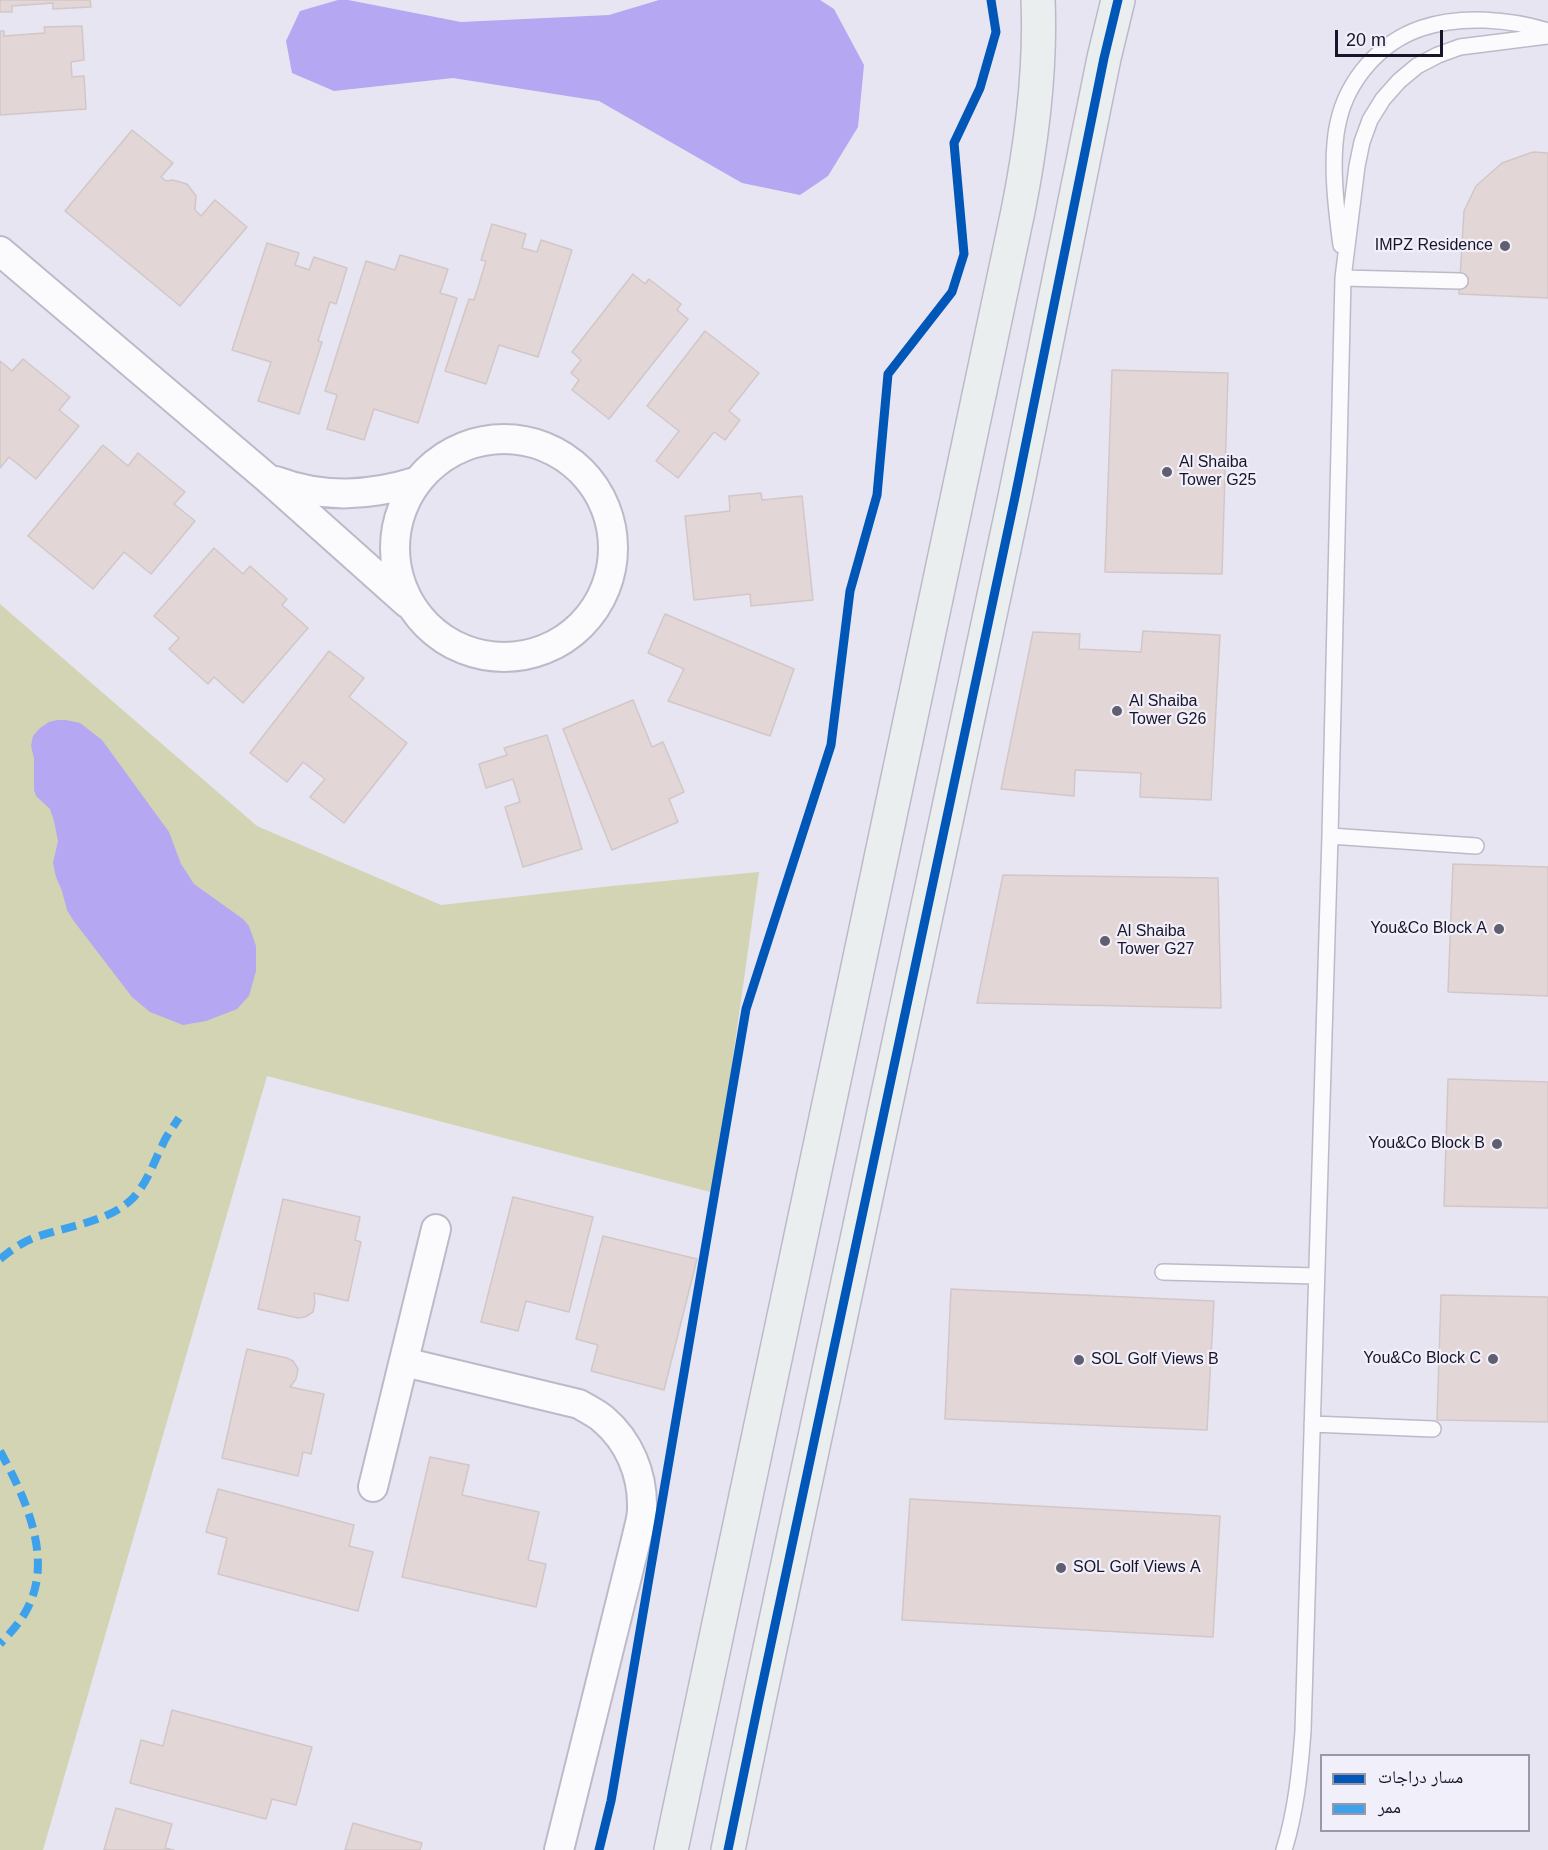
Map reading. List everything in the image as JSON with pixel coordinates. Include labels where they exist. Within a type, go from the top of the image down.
[{"type":"street","points":[[671,1850],[1028,163],[1038,65],[1038,0]]},
{"type":"street","points":[[728,1850],[1016,497],[1104,58],[1118,0]]},
{"type":"street","points":[[0,251],[267,478],[410,606],[428,628],[452,646],[479,656],[509,658],[537,653],[564,641],[586,621],[603,597],[612,569],[614,540],[608,511],[595,485],[575,464],[550,448],[522,440],[493,439],[464,446],[439,460],[418,481],[404,504],[396,529],[395,555],[399,582],[410,606]]},
{"type":"street","points":[[267,478],[317,493],[342,495],[385,490],[418,481]]},
{"type":"street","points":[[373,1487],[436,1229]]},
{"type":"street","points":[[404,1362],[579,1404],[602,1418],[620,1436],[633,1459],[641,1484],[641,1519],[559,1850]]},
{"type":"lane","points":[[1343,272],[1335,206],[1335,144],[1344,102],[1354,82],[1367,65],[1401,37],[1421,28],[1442,23],[1493,21],[1548,30]]},
{"type":"lane","points":[[1284,1850],[1299,1783],[1303,1731],[1330,836],[1343,272],[1362,142],[1370,120],[1399,81],[1417,66],[1460,47],[1548,36]]},
{"type":"lane","points":[[1343,272],[1460,281]]},
{"type":"lane","points":[[1330,836],[1476,846]]},
{"type":"lane","points":[[1163,1272],[1316,1276]]},
{"type":"lane","points":[[1312,1424],[1433,1429]]},
{"type":"green space","points":[[0,604],[257,826],[441,905],[759,872],[714,1193],[267,1076],[43,1850],[0,1850]]},
{"type":"shaded area","points":[[338,0],[461,22],[609,15],[659,0],[820,0],[834,9],[864,65],[858,127],[828,176],[800,195],[742,183],[599,101],[453,78],[334,91],[292,73],[286,41],[300,11]]},
{"type":"shaded area","points":[[57,720],[80,723],[102,740],[169,832],[181,864],[194,884],[243,919],[249,926],[256,946],[256,971],[249,996],[237,1009],[206,1021],[183,1025],[150,1012],[132,997],[73,920],[67,910],[53,863],[58,841],[54,821],[50,809],[36,796],[34,790],[34,758],[31,746],[33,736],[49,722]]},
{"type":"building","points":[[0,0],[90,0],[91,7],[53,9],[53,3],[12,6],[12,12],[0,12]]},
{"type":"building","points":[[82,26],[84,60],[71,62],[72,77],[84,76],[86,109],[0,115],[0,31],[4,31],[4,36],[45,33],[44,27]]},
{"type":"building","points":[[132,130],[173,163],[161,177],[166,181],[173,180],[187,184],[196,196],[195,210],[201,216],[215,200],[247,227],[180,306],[65,211]]},
{"type":"building","name":"IMPZ Residence","points":[[1533,152],[1548,153],[1548,298],[1459,294],[1464,211],[1476,186],[1502,163]]},
{"type":"building","points":[[492,224],[526,234],[522,248],[537,252],[541,240],[572,250],[538,357],[499,345],[486,384],[445,371],[469,299],[474,300],[486,261],[481,260]]},
{"type":"building","points":[[267,243],[299,253],[295,265],[309,270],[314,257],[347,268],[336,304],[330,302],[318,341],[322,342],[299,414],[258,401],[271,362],[232,350]]},
{"type":"building","points":[[400,255],[448,269],[440,293],[457,298],[418,423],[374,409],[364,440],[327,429],[337,395],[325,391],[366,261],[395,270]]},
{"type":"building","points":[[633,274],[645,284],[649,279],[681,304],[677,310],[688,319],[609,419],[572,390],[579,380],[571,373],[581,360],[572,352]]},
{"type":"building","points":[[705,331],[759,373],[729,411],[740,420],[725,440],[714,432],[678,478],[656,461],[679,431],[647,406]]},
{"type":"building","points":[[23,359],[70,397],[59,410],[79,426],[36,479],[9,457],[0,468],[0,361],[12,371]]},
{"type":"building","name":"Al Shaiba Tower G25","points":[[1112,370],[1228,373],[1222,574],[1105,572]]},
{"type":"building","points":[[103,445],[128,466],[138,453],[185,492],[174,504],[195,521],[151,574],[124,552],[93,589],[28,536]]},
{"type":"building","points":[[761,493],[762,500],[802,496],[813,600],[751,606],[750,594],[694,600],[685,516],[730,511],[729,496]]},
{"type":"building","points":[[214,548],[243,574],[250,566],[287,599],[282,605],[308,628],[243,703],[214,677],[208,684],[169,649],[179,638],[154,616]]},
{"type":"building","points":[[665,614],[794,669],[770,736],[668,701],[684,669],[648,653]]},
{"type":"building","name":"Al Shaiba Tower G26","points":[[1143,631],[1220,635],[1211,800],[1140,797],[1141,773],[1075,770],[1074,796],[1001,789],[1033,632],[1080,634],[1079,649],[1141,652]]},
{"type":"building","points":[[329,651],[364,678],[349,697],[407,743],[344,823],[310,797],[325,779],[303,762],[287,782],[250,753]]},
{"type":"building","points":[[633,700],[652,747],[663,742],[684,792],[669,799],[678,822],[612,850],[563,729]]},
{"type":"building","points":[[547,735],[582,849],[523,867],[505,807],[520,802],[513,779],[486,788],[479,764],[507,755],[504,748]]},
{"type":"building","name":"You&Co Block A","points":[[1453,864],[1548,867],[1548,996],[1448,992]]},
{"type":"building","name":"Al Shaiba Tower G27","points":[[1003,875],[1218,878],[1221,1008],[977,1003]]},
{"type":"building","name":"You&Co Block B","points":[[1448,1079],[1548,1082],[1548,1208],[1444,1206]]},
{"type":"building","points":[[513,1197],[593,1217],[569,1312],[526,1301],[518,1331],[481,1322]]},
{"type":"building","points":[[283,1199],[360,1217],[355,1240],[361,1242],[348,1301],[314,1293],[313,1312],[298,1318],[258,1309]]},
{"type":"building","points":[[603,1236],[697,1259],[664,1390],[591,1371],[598,1345],[576,1339]]},
{"type":"building","name":"SOL Golf Views B","points":[[951,1289],[1214,1301],[1207,1430],[945,1419]]},
{"type":"building","name":"You&Co Block C","points":[[1441,1295],[1548,1297],[1548,1422],[1437,1420]]},
{"type":"building","points":[[247,1349],[293,1361],[298,1369],[296,1379],[290,1387],[324,1394],[311,1454],[303,1452],[298,1476],[222,1458]]},
{"type":"building","points":[[430,1457],[469,1465],[462,1495],[539,1512],[528,1560],[546,1564],[536,1607],[402,1577]]},
{"type":"building","points":[[218,1489],[354,1525],[349,1546],[373,1552],[358,1611],[218,1574],[227,1538],[206,1532]]},
{"type":"building","name":"SOL Golf Views A","points":[[910,1499],[1220,1516],[1213,1637],[902,1620]]},
{"type":"building","points":[[172,1710],[312,1747],[296,1805],[272,1799],[266,1819],[130,1783],[141,1740],[163,1746]]},
{"type":"building","points":[[116,1808],[172,1824],[165,1848],[174,1850],[104,1850]]},
{"type":"building","points":[[353,1823],[422,1843],[420,1850],[345,1850]]},
{"type":"marked path","points":[[0,1259],[31,1239],[98,1219],[122,1207],[142,1186],[179,1118]]},
{"type":"marked path","points":[[0,1451],[27,1508],[37,1550],[38,1571],[34,1591],[26,1611],[0,1644]]},
{"type":"cycle path","points":[[599,1850],[611,1801],[746,1009],[831,745],[850,591],[877,495],[888,374],[952,292],[964,254],[954,143],[980,88],[996,32],[991,0]]},
{"type":"cycle path","points":[[728,1850],[1118,0]]},
{"type":"place","name":"IMPZ Residence","points":[[1505,246]]},
{"type":"place","name":"Al Shaiba Tower G25","points":[[1167,472]]},
{"type":"place","name":"Al Shaiba Tower G26","points":[[1117,711]]},
{"type":"place","name":"You&Co Block A","points":[[1499,929]]},
{"type":"place","name":"Al Shaiba Tower G27","points":[[1105,941]]},
{"type":"place","name":"You&Co Block B","points":[[1497,1144]]},
{"type":"place","name":"You&Co Block C","points":[[1493,1359]]},
{"type":"place","name":"SOL Golf Views B","points":[[1079,1360]]},
{"type":"place","name":"SOL Golf Views A","points":[[1061,1568]]}]
